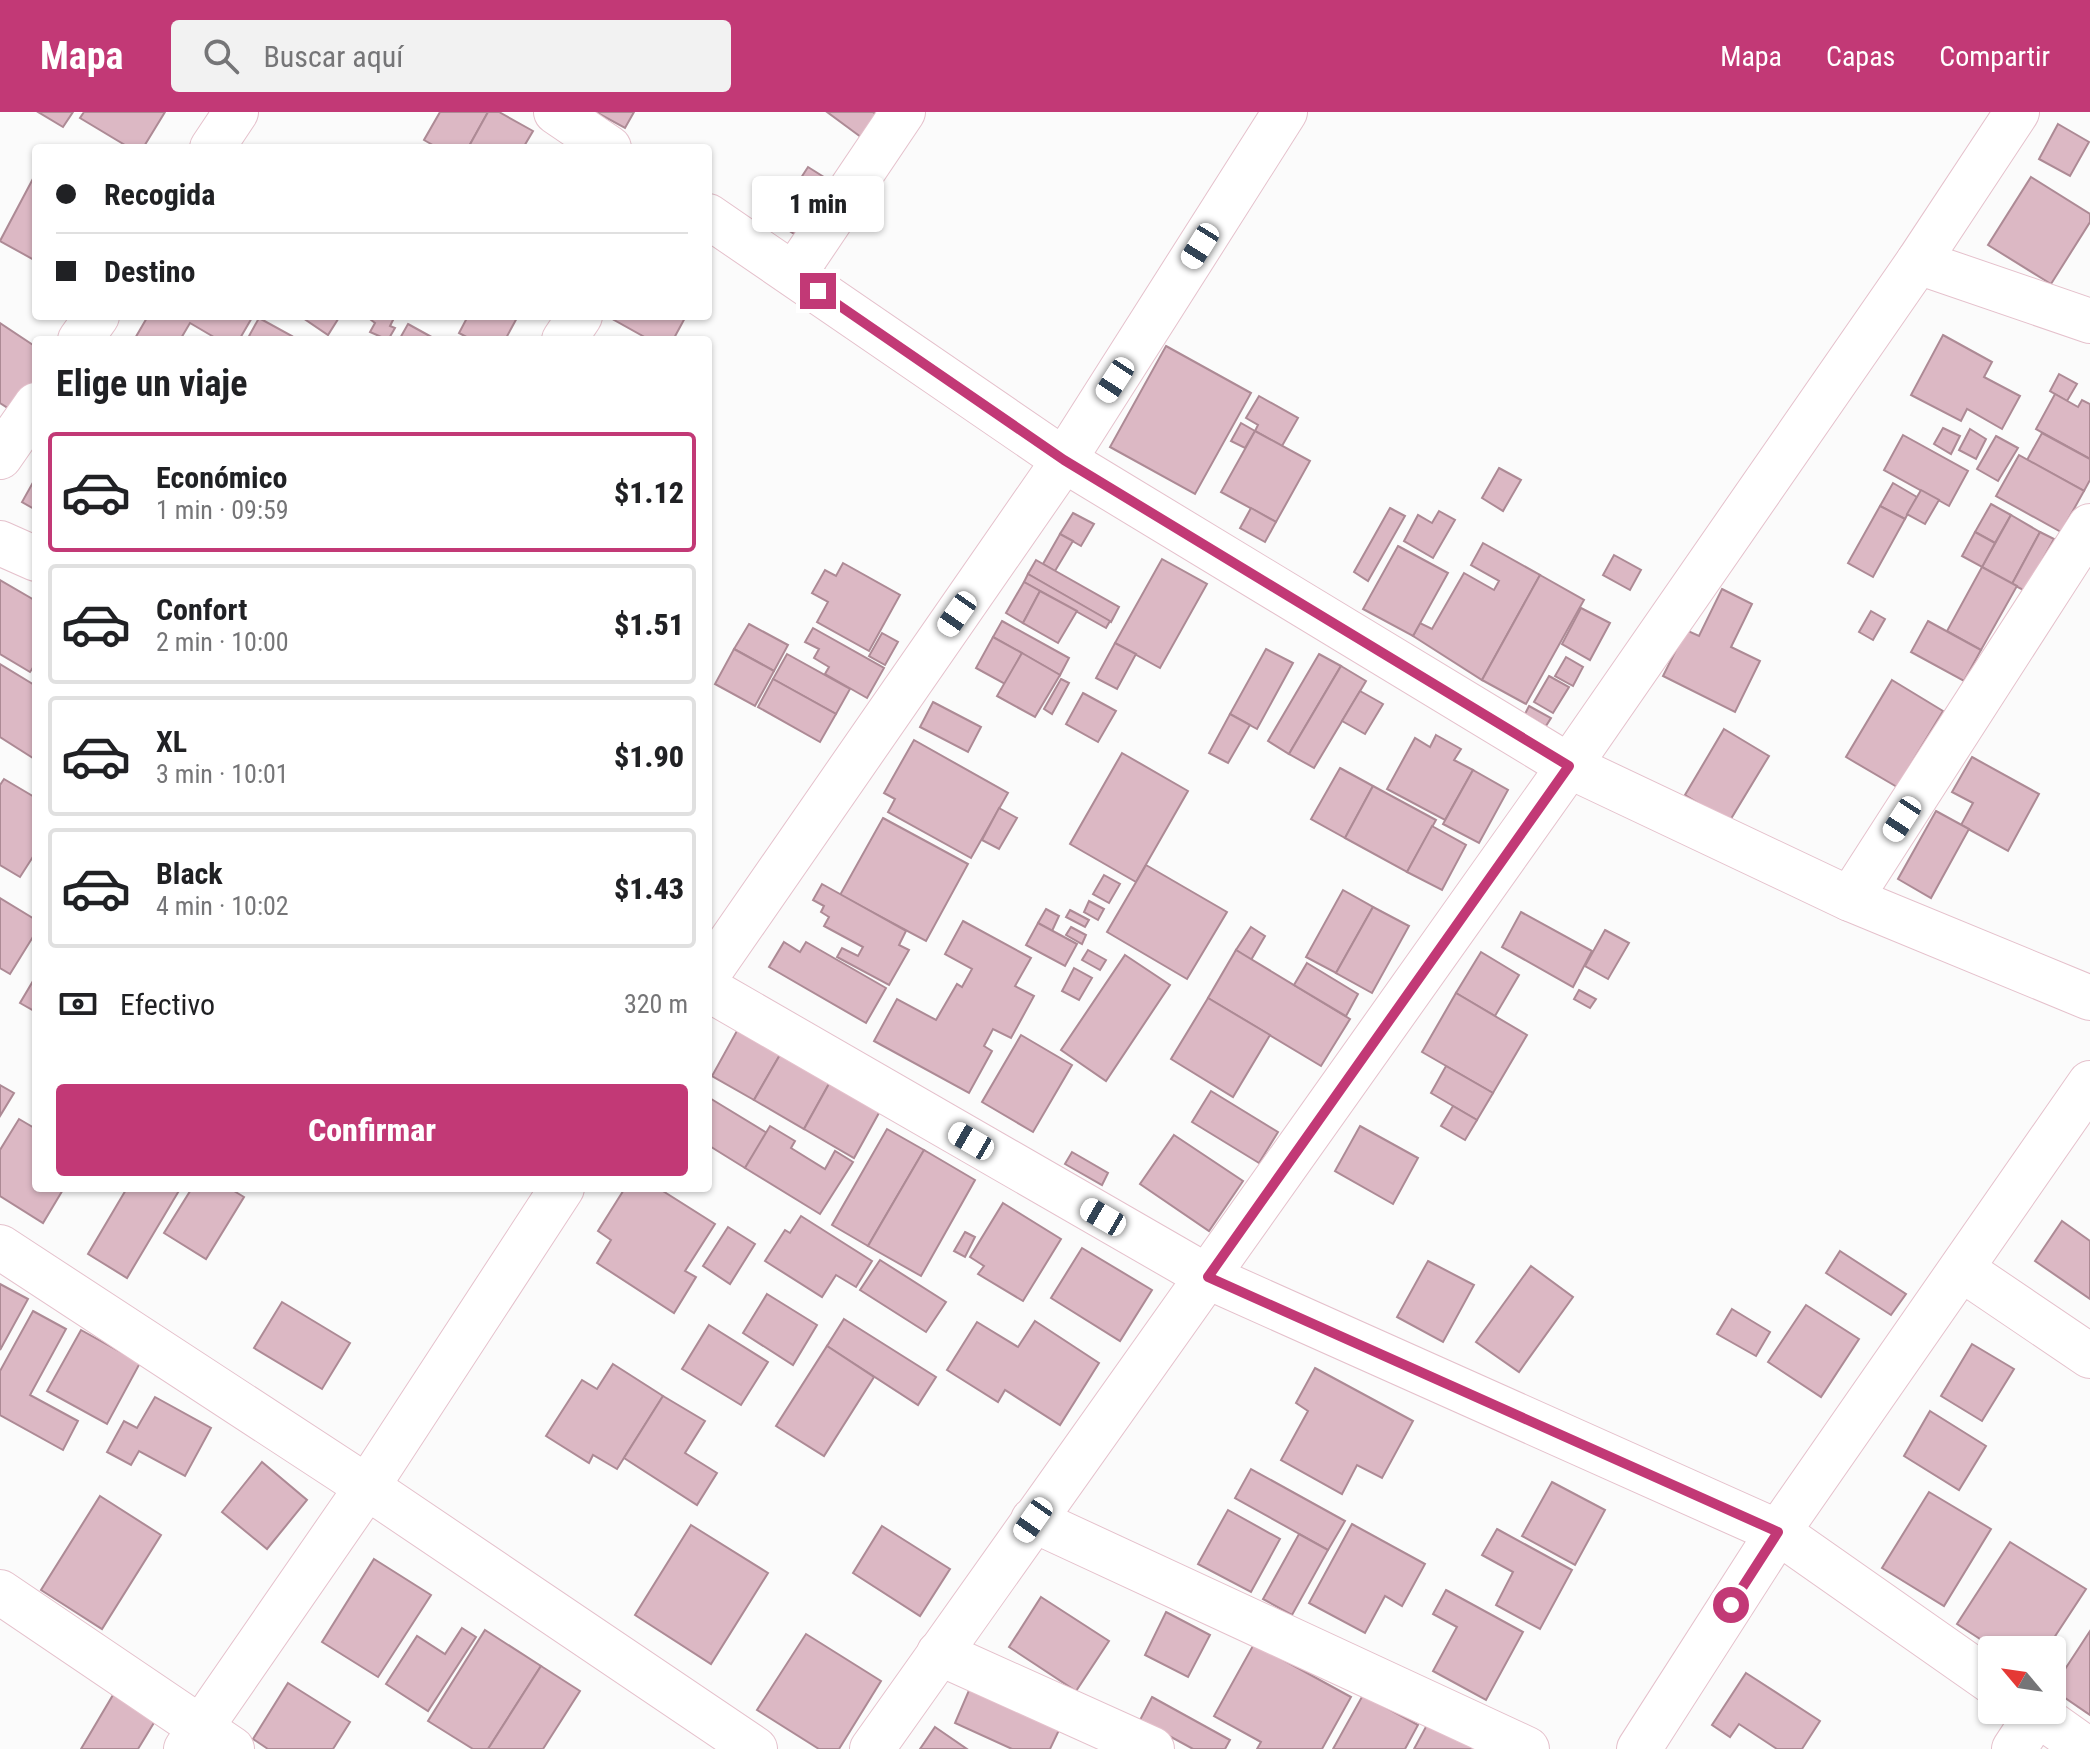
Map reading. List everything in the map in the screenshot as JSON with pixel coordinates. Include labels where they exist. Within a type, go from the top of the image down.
[{"type":"street","points":[[215,144],[236,112]]},
{"type":"street","points":[[556,112],[603,144]]},
{"type":"street","points":[[794,274],[903,112]]},
{"type":"street","points":[[712,968],[1064,460],[1285,112]]},
{"type":"street","points":[[872,1749],[1569,766],[1918,262],[2017,112]]},
{"type":"street","points":[[712,219],[1064,460],[1569,766],[1850,899],[2090,998]]},
{"type":"street","points":[[1918,262],[2090,321]]},
{"type":"street","points":[[0,457],[32,411]]},
{"type":"street","points":[[1850,899],[2090,526]]},
{"type":"street","points":[[0,543],[32,557]]},
{"type":"street","points":[[712,991],[1208,1277],[1778,1532],[1978,1672]]},
{"type":"street","points":[[1639,1749],[1778,1532],[1963,1270],[2090,1083]]},
{"type":"street","points":[[0,1592],[206,1742],[551,1192]]},
{"type":"street","points":[[0,1247],[367,1487],[755,1749]]},
{"type":"street","points":[[1963,1270],[2090,1356]]},
{"type":"street","points":[[1033,1520],[1527,1749]]},
{"type":"street","points":[[939,1653],[1152,1749]]},
{"type":"street","points":[[2027,1724],[2087,1749]]},
{"type":"building","points":[[38,112],[73,112],[63,127]]},
{"type":"building","points":[[84,112],[165,112],[145,144],[123,144],[80,118]]},
{"type":"building","points":[[440,112],[488,112],[470,144],[431,144],[424,140]]},
{"type":"building","points":[[488,112],[499,112],[533,131],[525,144],[470,144]]},
{"type":"building","points":[[596,112],[634,112],[625,128]]},
{"type":"building","points":[[827,112],[873,112],[890,125],[873,146]]},
{"type":"building","points":[[2058,124],[2089,142],[2070,176],[2039,159]]},
{"type":"building","points":[[808,167],[843,189],[809,243],[773,221]]},
{"type":"building","points":[[2031,177],[2090,214],[2090,222],[2051,284],[1988,245]]},
{"type":"building","points":[[32,181],[32,259],[0,241]]},
{"type":"building","points":[[146,320],[251,320],[241,336],[212,336],[190,323],[182,336],[136,336]]},
{"type":"building","points":[[258,320],[263,320],[292,336],[249,336]]},
{"type":"building","points":[[306,320],[337,320],[328,335]]},
{"type":"building","points":[[371,320],[393,320],[390,326],[395,328],[390,336],[379,336],[370,332],[375,323]]},
{"type":"building","points":[[466,320],[516,320],[507,336],[465,336],[459,333]]},
{"type":"building","points":[[614,320],[684,320],[675,336],[643,336]]},
{"type":"building","points":[[0,323],[32,344],[32,401],[11,410],[0,403]]},
{"type":"building","points":[[408,324],[430,336],[401,336]]},
{"type":"building","points":[[1943,335],[1992,362],[1984,377],[2020,396],[2002,429],[1967,409],[1961,421],[1911,395]]},
{"type":"building","points":[[1166,346],[1251,393],[1195,494],[1110,447]]},
{"type":"building","points":[[2059,374],[2077,384],[2067,401],[2050,391]]},
{"type":"building","points":[[2055,394],[2078,407],[2082,400],[2090,404],[2090,459],[2036,429]]},
{"type":"building","points":[[1259,396],[1298,418],[1282,446],[1255,431],[1258,425],[1246,418]]},
{"type":"building","points":[[1241,423],[1255,431],[1245,448],[1231,441]]},
{"type":"building","points":[[1943,428],[1960,436],[1951,454],[1934,444]]},
{"type":"building","points":[[1970,429],[1986,439],[1976,459],[1959,450]]},
{"type":"building","points":[[1255,431],[1310,461],[1276,522],[1221,492]]},
{"type":"building","points":[[2042,433],[2090,459],[2090,480],[2084,491],[2027,460]]},
{"type":"building","points":[[1903,435],[1968,471],[1949,506],[1884,470]]},
{"type":"building","points":[[1996,436],[2018,448],[1998,481],[1977,469]]},
{"type":"building","points":[[2019,455],[2084,491],[2061,532],[1996,496]]},
{"type":"building","points":[[1499,468],[1521,480],[1503,511],[1482,498]]},
{"type":"building","points":[[1893,483],[1917,497],[1905,519],[1880,506]]},
{"type":"building","points":[[32,484],[32,508],[22,502]]},
{"type":"building","points":[[1921,490],[1939,500],[1925,524],[1907,514]]},
{"type":"building","points":[[1991,504],[2011,515],[1995,543],[1975,532]]},
{"type":"building","points":[[1880,506],[1905,519],[1873,577],[1848,563]]},
{"type":"building","points":[[1251,508],[1276,522],[1265,542],[1240,528]]},
{"type":"building","points":[[1390,508],[1405,516],[1368,581],[1354,572]]},
{"type":"building","points":[[1439,511],[1455,520],[1433,558],[1404,541],[1418,515],[1432,523]]},
{"type":"building","points":[[1073,513],[1094,524],[1081,546],[1060,534]]},
{"type":"building","points":[[2011,515],[2040,532],[2012,584],[1982,567]]},
{"type":"building","points":[[1975,532],[1995,543],[1982,567],[1962,556]]},
{"type":"building","points":[[2040,532],[2054,539],[2025,591],[2012,584]]},
{"type":"building","points":[[1060,534],[1073,541],[1055,571],[1043,564]]},
{"type":"building","points":[[1483,543],[1540,575],[1482,680],[1413,636],[1420,623],[1432,629],[1464,573],[1494,590],[1499,581],[1471,565]]},
{"type":"building","points":[[1398,546],[1448,573],[1413,636],[1363,609]]},
{"type":"building","points":[[1614,555],[1641,570],[1630,590],[1603,575]]},
{"type":"building","points":[[1162,559],[1207,584],[1160,668],[1115,643]]},
{"type":"building","points":[[1036,560],[1119,607],[1111,622],[1028,574]]},
{"type":"building","points":[[843,563],[900,595],[869,651],[817,622],[828,602],[812,593],[825,570],[836,576]]},
{"type":"building","points":[[1982,567],[2017,586],[1981,650],[1947,631]]},
{"type":"building","points":[[1028,574],[1110,621],[1106,628],[1024,582]]},
{"type":"building","points":[[1540,575],[1584,600],[1526,704],[1482,680]]},
{"type":"building","points":[[0,580],[32,599],[32,669],[30,672],[0,654]]},
{"type":"building","points":[[1024,582],[1040,591],[1023,623],[1006,613]]},
{"type":"building","points":[[1722,589],[1752,604],[1731,647],[1760,661],[1735,712],[1663,676],[1686,630],[1699,636]]},
{"type":"building","points":[[1040,591],[1077,611],[1058,643],[1023,623]]},
{"type":"building","points":[[1581,608],[1610,623],[1590,660],[1562,644]]},
{"type":"building","points":[[1871,611],[1885,619],[1873,640],[1859,632]]},
{"type":"building","points":[[1002,621],[1069,658],[1060,675],[993,637]]},
{"type":"building","points":[[1928,621],[1981,650],[1964,681],[1911,652]]},
{"type":"building","points":[[749,624],[788,645],[774,671],[734,649]]},
{"type":"building","points":[[813,628],[884,668],[867,698],[825,674],[829,667],[814,658],[819,649],[805,642]]},
{"type":"building","points":[[882,633],[898,642],[885,665],[869,656]]},
{"type":"building","points":[[993,637],[1022,653],[1005,684],[976,668]]},
{"type":"building","points":[[1115,643],[1136,654],[1117,689],[1096,678]]},
{"type":"building","points":[[734,649],[774,671],[755,706],[715,684]]},
{"type":"building","points":[[1266,649],[1293,663],[1257,729],[1230,714]]},
{"type":"building","points":[[1022,653],[1060,675],[1035,717],[997,696]]},
{"type":"building","points":[[787,654],[850,689],[836,714],[773,679]]},
{"type":"building","points":[[1319,654],[1341,666],[1289,754],[1268,741]]},
{"type":"building","points":[[1566,657],[1583,667],[1573,686],[1555,676]]},
{"type":"building","points":[[0,664],[32,684],[32,757],[0,737]]},
{"type":"building","points":[[1341,666],[1366,681],[1314,768],[1289,754]]},
{"type":"building","points":[[1549,676],[1569,687],[1553,713],[1534,702]]},
{"type":"building","points":[[773,679],[836,714],[820,742],[758,707]]},
{"type":"building","points":[[1061,679],[1069,683],[1052,714],[1044,709]]},
{"type":"building","points":[[1892,680],[1943,711],[1897,787],[1846,757]]},
{"type":"building","points":[[1360,691],[1383,704],[1365,734],[1342,721]]},
{"type":"building","points":[[1083,693],[1116,711],[1098,742],[1066,724]]},
{"type":"building","points":[[933,702],[981,727],[968,752],[920,727]]},
{"type":"building","points":[[1529,706],[1551,718],[1546,726],[1525,714]]},
{"type":"building","points":[[1230,714],[1250,725],[1228,763],[1209,753]]},
{"type":"building","points":[[1724,729],[1769,756],[1729,822],[1685,795]]},
{"type":"building","points":[[1436,735],[1461,749],[1454,760],[1473,770],[1445,820],[1387,789],[1415,738],[1430,747]]},
{"type":"building","points":[[914,740],[1008,793],[971,858],[888,812],[895,799],[884,793]]},
{"type":"building","points":[[1122,753],[1188,791],[1136,882],[1070,844]]},
{"type":"building","points":[[1972,757],[2039,794],[2008,851],[1961,825],[1973,803],[1952,792]]},
{"type":"building","points":[[1340,768],[1373,786],[1345,838],[1311,819]]},
{"type":"building","points":[[1473,770],[1508,790],[1479,843],[1443,824]]},
{"type":"building","points":[[4,779],[32,796],[32,858],[20,877],[0,865],[0,785]]},
{"type":"building","points":[[1373,786],[1436,820],[1407,872],[1345,838]]},
{"type":"building","points":[[999,808],[1017,818],[999,849],[982,840]]},
{"type":"building","points":[[1936,811],[1969,829],[1931,898],[1898,879]]},
{"type":"building","points":[[883,818],[968,864],[926,941],[840,895]]},
{"type":"building","points":[[1432,826],[1466,845],[1442,890],[1407,872]]},
{"type":"building","points":[[1146,865],[1227,912],[1187,979],[1107,932]]},
{"type":"building","points":[[1104,875],[1120,884],[1109,903],[1093,894]]},
{"type":"building","points":[[822,884],[906,931],[899,945],[909,950],[889,985],[837,957],[842,948],[858,956],[863,947],[824,926],[829,917],[821,912],[824,906],[813,900]]},
{"type":"building","points":[[1343,890],[1373,907],[1336,973],[1306,957]]},
{"type":"building","points":[[0,898],[32,918],[32,938],[10,974],[0,968]]},
{"type":"building","points":[[1089,901],[1104,909],[1098,920],[1084,912]]},
{"type":"building","points":[[1373,907],[1409,926],[1372,993],[1336,973]]},
{"type":"building","points":[[1046,909],[1059,916],[1052,931],[1038,923]]},
{"type":"building","points":[[1070,910],[1089,920],[1085,927],[1066,917]]},
{"type":"building","points":[[1521,912],[1592,951],[1573,987],[1502,947]]},
{"type":"building","points":[[963,921],[1031,958],[1015,986],[1034,996],[1011,1038],[993,1029],[984,1046],[992,1051],[969,1093],[874,1041],[897,999],[936,1020],[957,984],[962,987],[972,969],[945,954]]},
{"type":"building","points":[[1038,923],[1077,944],[1065,966],[1026,945]]},
{"type":"building","points":[[1071,927],[1086,935],[1082,944],[1066,935]]},
{"type":"building","points":[[1251,927],[1265,936],[1251,960],[1236,950]]},
{"type":"building","points":[[1605,930],[1629,943],[1608,979],[1585,966]]},
{"type":"building","points":[[784,942],[800,952],[806,942],[886,988],[866,1023],[769,967]]},
{"type":"building","points":[[1088,950],[1106,960],[1100,970],[1082,960]]},
{"type":"building","points":[[1236,950],[1350,1019],[1321,1066],[1208,998]]},
{"type":"building","points":[[1481,952],[1519,975],[1495,1016],[1456,993]]},
{"type":"building","points":[[1125,955],[1170,985],[1106,1081],[1061,1050]]},
{"type":"building","points":[[1307,963],[1358,994],[1346,1016],[1294,985]]},
{"type":"building","points":[[1074,968],[1092,978],[1079,1000],[1062,991]]},
{"type":"building","points":[[32,983],[32,1010],[20,1003]]},
{"type":"building","points":[[1579,990],[1596,999],[1590,1008],[1574,999]]},
{"type":"building","points":[[1456,993],[1527,1035],[1493,1093],[1422,1052]]},
{"type":"building","points":[[1208,998],[1270,1035],[1233,1097],[1171,1059]]},
{"type":"building","points":[[738,1029],[781,1053],[754,1100],[712,1076]]},
{"type":"building","points":[[1021,1035],[1072,1065],[1033,1132],[982,1102]]},
{"type":"building","points":[[781,1053],[830,1082],[804,1129],[754,1100]]},
{"type":"building","points":[[1446,1066],[1493,1093],[1477,1120],[1431,1093]]},
{"type":"building","points":[[830,1082],[880,1111],[854,1158],[804,1129]]},
{"type":"building","points":[[0,1085],[14,1093],[0,1116]]},
{"type":"building","points":[[1211,1091],[1278,1132],[1259,1163],[1192,1122]]},
{"type":"building","points":[[712,1099],[767,1133],[745,1168],[712,1147]]},
{"type":"building","points":[[1453,1106],[1477,1120],[1465,1140],[1441,1126]]},
{"type":"building","points":[[19,1119],[32,1127],[32,1192],[62,1192],[43,1223],[0,1196],[0,1150]]},
{"type":"building","points":[[770,1126],[795,1141],[791,1148],[825,1169],[835,1151],[853,1162],[820,1214],[745,1168]]},
{"type":"building","points":[[1360,1126],[1418,1158],[1393,1204],[1335,1171]]},
{"type":"building","points":[[887,1129],[924,1150],[868,1246],[832,1225]]},
{"type":"building","points":[[1174,1135],[1243,1181],[1209,1231],[1140,1184]]},
{"type":"building","points":[[924,1150],[975,1180],[921,1276],[868,1246]]},
{"type":"building","points":[[1072,1152],[1108,1173],[1102,1185],[1065,1164]]},
{"type":"building","points":[[125,1192],[178,1192],[127,1278],[88,1254]]},
{"type":"building","points":[[190,1192],[236,1192],[244,1197],[206,1259],[164,1233]]},
{"type":"building","points":[[622,1192],[664,1192],[715,1224],[685,1271],[696,1277],[674,1313],[597,1263],[611,1240],[598,1231]]},
{"type":"building","points":[[1003,1203],[1061,1239],[1023,1301],[978,1274],[984,1266],[970,1257]]},
{"type":"building","points":[[801,1216],[872,1261],[856,1287],[836,1275],[822,1297],[765,1261],[785,1230],[790,1233]]},
{"type":"building","points":[[2062,1221],[2090,1241],[2090,1299],[2035,1261]]},
{"type":"building","points":[[728,1227],[755,1244],[730,1284],[703,1266]]},
{"type":"building","points":[[965,1232],[975,1237],[965,1257],[954,1251]]},
{"type":"building","points":[[1082,1248],[1152,1290],[1120,1341],[1051,1298]]},
{"type":"building","points":[[1840,1251],[1906,1294],[1891,1315],[1826,1273]]},
{"type":"building","points":[[880,1260],[946,1302],[926,1332],[860,1290]]},
{"type":"building","points":[[1428,1261],[1474,1285],[1443,1342],[1397,1317]]},
{"type":"building","points":[[1531,1266],[1573,1297],[1519,1372],[1476,1342]]},
{"type":"building","points":[[0,1284],[28,1299],[0,1350]]},
{"type":"building","points":[[767,1294],[817,1325],[793,1365],[743,1333]]},
{"type":"building","points":[[282,1302],[350,1343],[322,1389],[254,1348]]},
{"type":"building","points":[[1806,1305],[1859,1339],[1821,1397],[1768,1362]]},
{"type":"building","points":[[1732,1309],[1770,1332],[1756,1356],[1717,1334]]},
{"type":"building","points":[[33,1311],[66,1329],[30,1395],[78,1421],[63,1450],[0,1415],[0,1371]]},
{"type":"building","points":[[844,1319],[936,1377],[918,1405],[827,1346]]},
{"type":"building","points":[[1035,1321],[1099,1363],[1060,1425],[1005,1390],[998,1402],[947,1370],[977,1322],[1018,1347]]},
{"type":"building","points":[[709,1325],[768,1362],[741,1405],[682,1369]]},
{"type":"building","points":[[81,1330],[140,1363],[107,1424],[47,1391]]},
{"type":"building","points":[[1972,1344],[2014,1369],[1982,1421],[1941,1396]]},
{"type":"building","points":[[827,1346],[874,1377],[824,1456],[776,1426]]},
{"type":"building","points":[[613,1364],[663,1396],[617,1469],[593,1455],[589,1463],[546,1436],[582,1380],[597,1389]]},
{"type":"building","points":[[1315,1368],[1413,1421],[1382,1478],[1357,1465],[1342,1494],[1281,1460],[1308,1411],[1296,1403]]},
{"type":"building","points":[[663,1396],[705,1421],[685,1453],[717,1473],[697,1505],[624,1458]]},
{"type":"building","points":[[155,1397],[211,1428],[185,1476],[139,1451],[131,1465],[107,1452],[124,1421],[137,1428]]},
{"type":"building","points":[[1930,1411],[1986,1446],[1959,1490],[1904,1456]]},
{"type":"building","points":[[262,1462],[307,1500],[267,1549],[222,1512]]},
{"type":"building","points":[[1251,1469],[1345,1521],[1328,1550],[1235,1498]]},
{"type":"building","points":[[1552,1482],[1605,1510],[1575,1565],[1522,1536]]},
{"type":"building","points":[[1929,1492],[1991,1529],[1944,1606],[1882,1568]]},
{"type":"building","points":[[100,1496],[161,1535],[102,1629],[41,1590]]},
{"type":"building","points":[[1228,1510],[1280,1539],[1251,1592],[1198,1564]]},
{"type":"building","points":[[1352,1524],[1425,1564],[1402,1606],[1385,1596],[1365,1633],[1309,1603]]},
{"type":"building","points":[[691,1525],[768,1573],[711,1664],[635,1615]]},
{"type":"building","points":[[882,1526],[950,1569],[920,1616],[853,1573]]},
{"type":"building","points":[[1497,1529],[1572,1570],[1540,1629],[1496,1605],[1513,1572],[1482,1555]]},
{"type":"building","points":[[1299,1534],[1328,1550],[1292,1615],[1263,1599]]},
{"type":"building","points":[[2010,1542],[2086,1589],[2055,1636],[1978,1638],[1957,1624]]},
{"type":"building","points":[[374,1559],[431,1595],[378,1677],[322,1642]]},
{"type":"building","points":[[1446,1590],[1523,1632],[1486,1700],[1433,1671],[1457,1627],[1433,1614]]},
{"type":"building","points":[[1041,1597],[1109,1641],[1076,1691],[1009,1647]]},
{"type":"building","points":[[1166,1612],[1210,1635],[1188,1677],[1145,1655]]},
{"type":"building","points":[[462,1628],[476,1637],[428,1711],[386,1684],[417,1636],[445,1654]]},
{"type":"building","points":[[485,1630],[541,1666],[488,1749],[473,1749],[428,1721]]},
{"type":"building","points":[[2090,1631],[2090,1715],[2066,1699],[2066,1668]]},
{"type":"building","points":[[806,1634],[881,1681],[839,1749],[819,1749],[757,1710]]},
{"type":"building","points":[[1254,1644],[1351,1697],[1322,1749],[1257,1749],[1261,1742],[1214,1716]]},
{"type":"building","points":[[541,1666],[580,1691],[543,1749],[488,1749]]},
{"type":"building","points":[[1746,1673],[1820,1721],[1802,1749],[1777,1749],[1739,1724],[1730,1737],[1712,1725]]},
{"type":"building","points":[[288,1683],[350,1722],[333,1749],[268,1749],[253,1739]]},
{"type":"building","points":[[970,1688],[1060,1728],[1050,1749],[1012,1749],[955,1723]]},
{"type":"building","points":[[113,1695],[155,1721],[138,1749],[81,1749]]},
{"type":"building","points":[[1363,1695],[1418,1725],[1405,1749],[1333,1749]]},
{"type":"building","points":[[1152,1697],[1230,1740],[1225,1749],[1193,1749],[1140,1720]]},
{"type":"building","points":[[1428,1723],[1476,1749],[1414,1749]]},
{"type":"building","points":[[935,1727],[967,1749],[920,1749]]},
{"type":"route","points":[[818,291],[1064,460],[1569,766],[1208,1277],[1778,1532],[1731,1605]]}]
